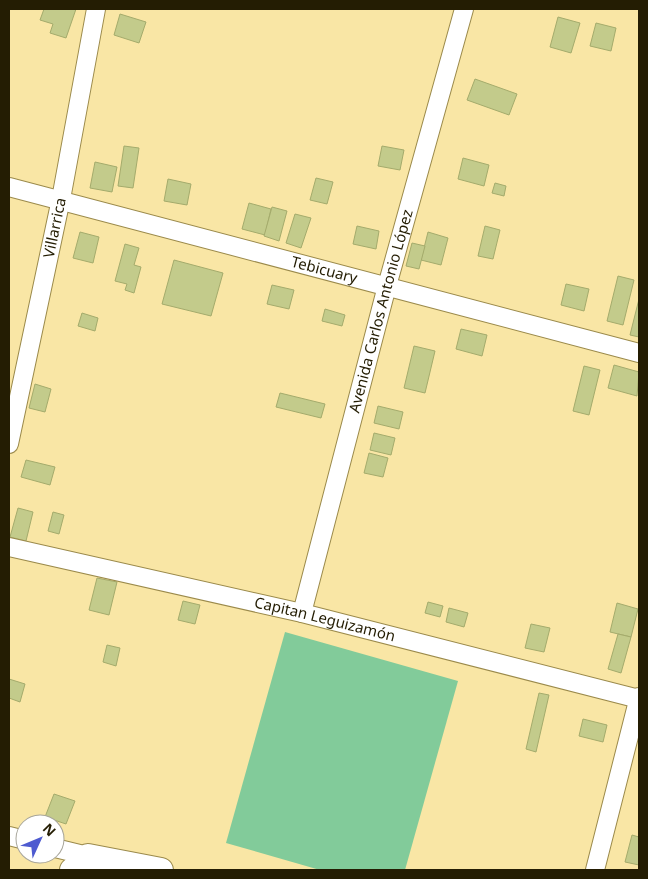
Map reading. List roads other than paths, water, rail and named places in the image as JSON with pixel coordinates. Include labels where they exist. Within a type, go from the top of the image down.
[{"type":"street","name":"Villarrica","points":[[9,444],[61,199],[96,9]]},
{"type":"street","name":"Avenida Carlos Antonio López","points":[[302,613],[387,286],[464,9]]},
{"type":"street","name":"Tebicuary","points":[[9,187],[61,199],[639,353]]},
{"type":"street","name":"Capitan Leguizamón","points":[[9,547],[302,613],[639,698]]},
{"type":"street","points":[[594,870],[639,698]]},
{"type":"street","points":[[65,854],[80,863],[157,870]]}]
